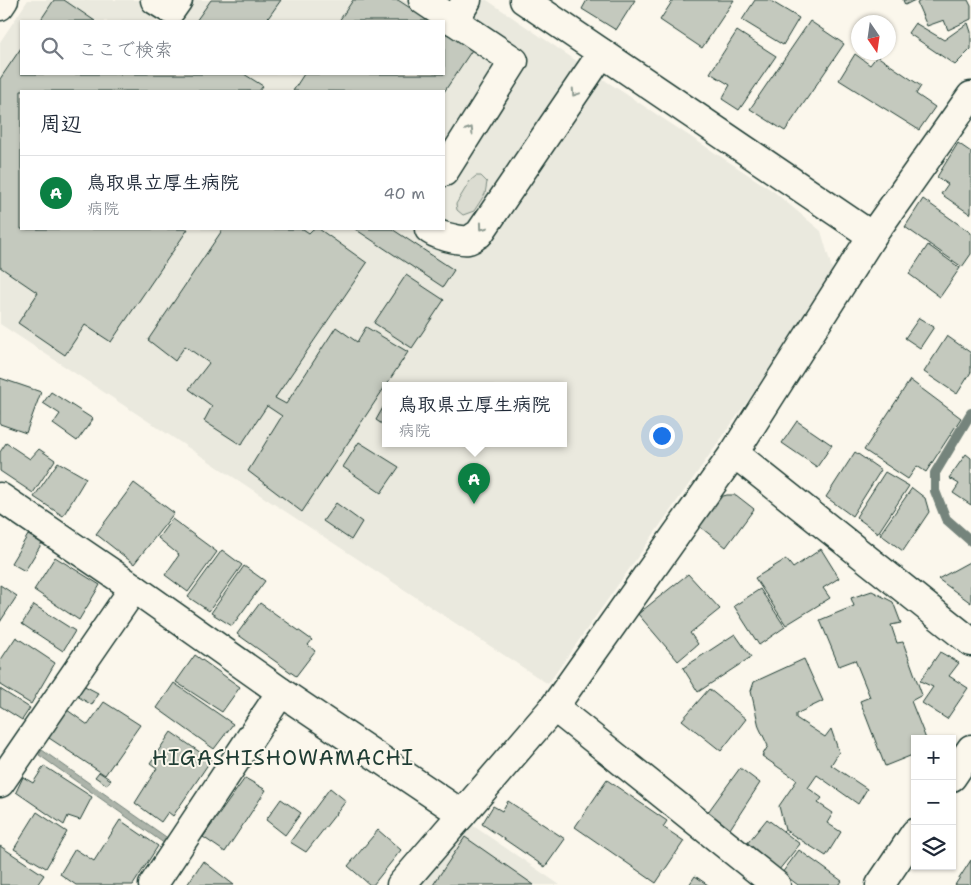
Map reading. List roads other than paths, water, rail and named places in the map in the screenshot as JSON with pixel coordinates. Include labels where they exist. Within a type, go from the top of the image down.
[{"type":"street","points":[[0,6],[4,0]]},
{"type":"street","points":[[155,0],[171,10],[178,0]]},
{"type":"street","points":[[423,0],[460,11],[514,61],[445,170]]},
{"type":"street","points":[[524,0],[872,236]]},
{"type":"street","points":[[430,230],[453,239],[468,240],[479,234],[602,53]]},
{"type":"street","points":[[401,885],[554,707],[734,453],[872,236],[971,96]]},
{"type":"street","points":[[734,453],[971,642]]},
{"type":"street","points":[[0,497],[134,588],[281,692],[462,814]]},
{"type":"street","points":[[0,783],[134,588]]},
{"type":"street","points":[[153,885],[281,692]]},
{"type":"street","points":[[554,707],[776,885]]},
{"type":"street","points":[[956,771],[971,749]]},
{"type":"street","points":[[880,885],[911,839]]},
{"type":"waterway","points":[[971,413],[935,473],[935,491],[946,519],[971,541]]},
{"type":"place","name":"鳥取県立厚生病院","points":[[474,504]]},
{"type":"district","name":"HIGASHISHOWAMACHI","points":[[283,758]]}]
